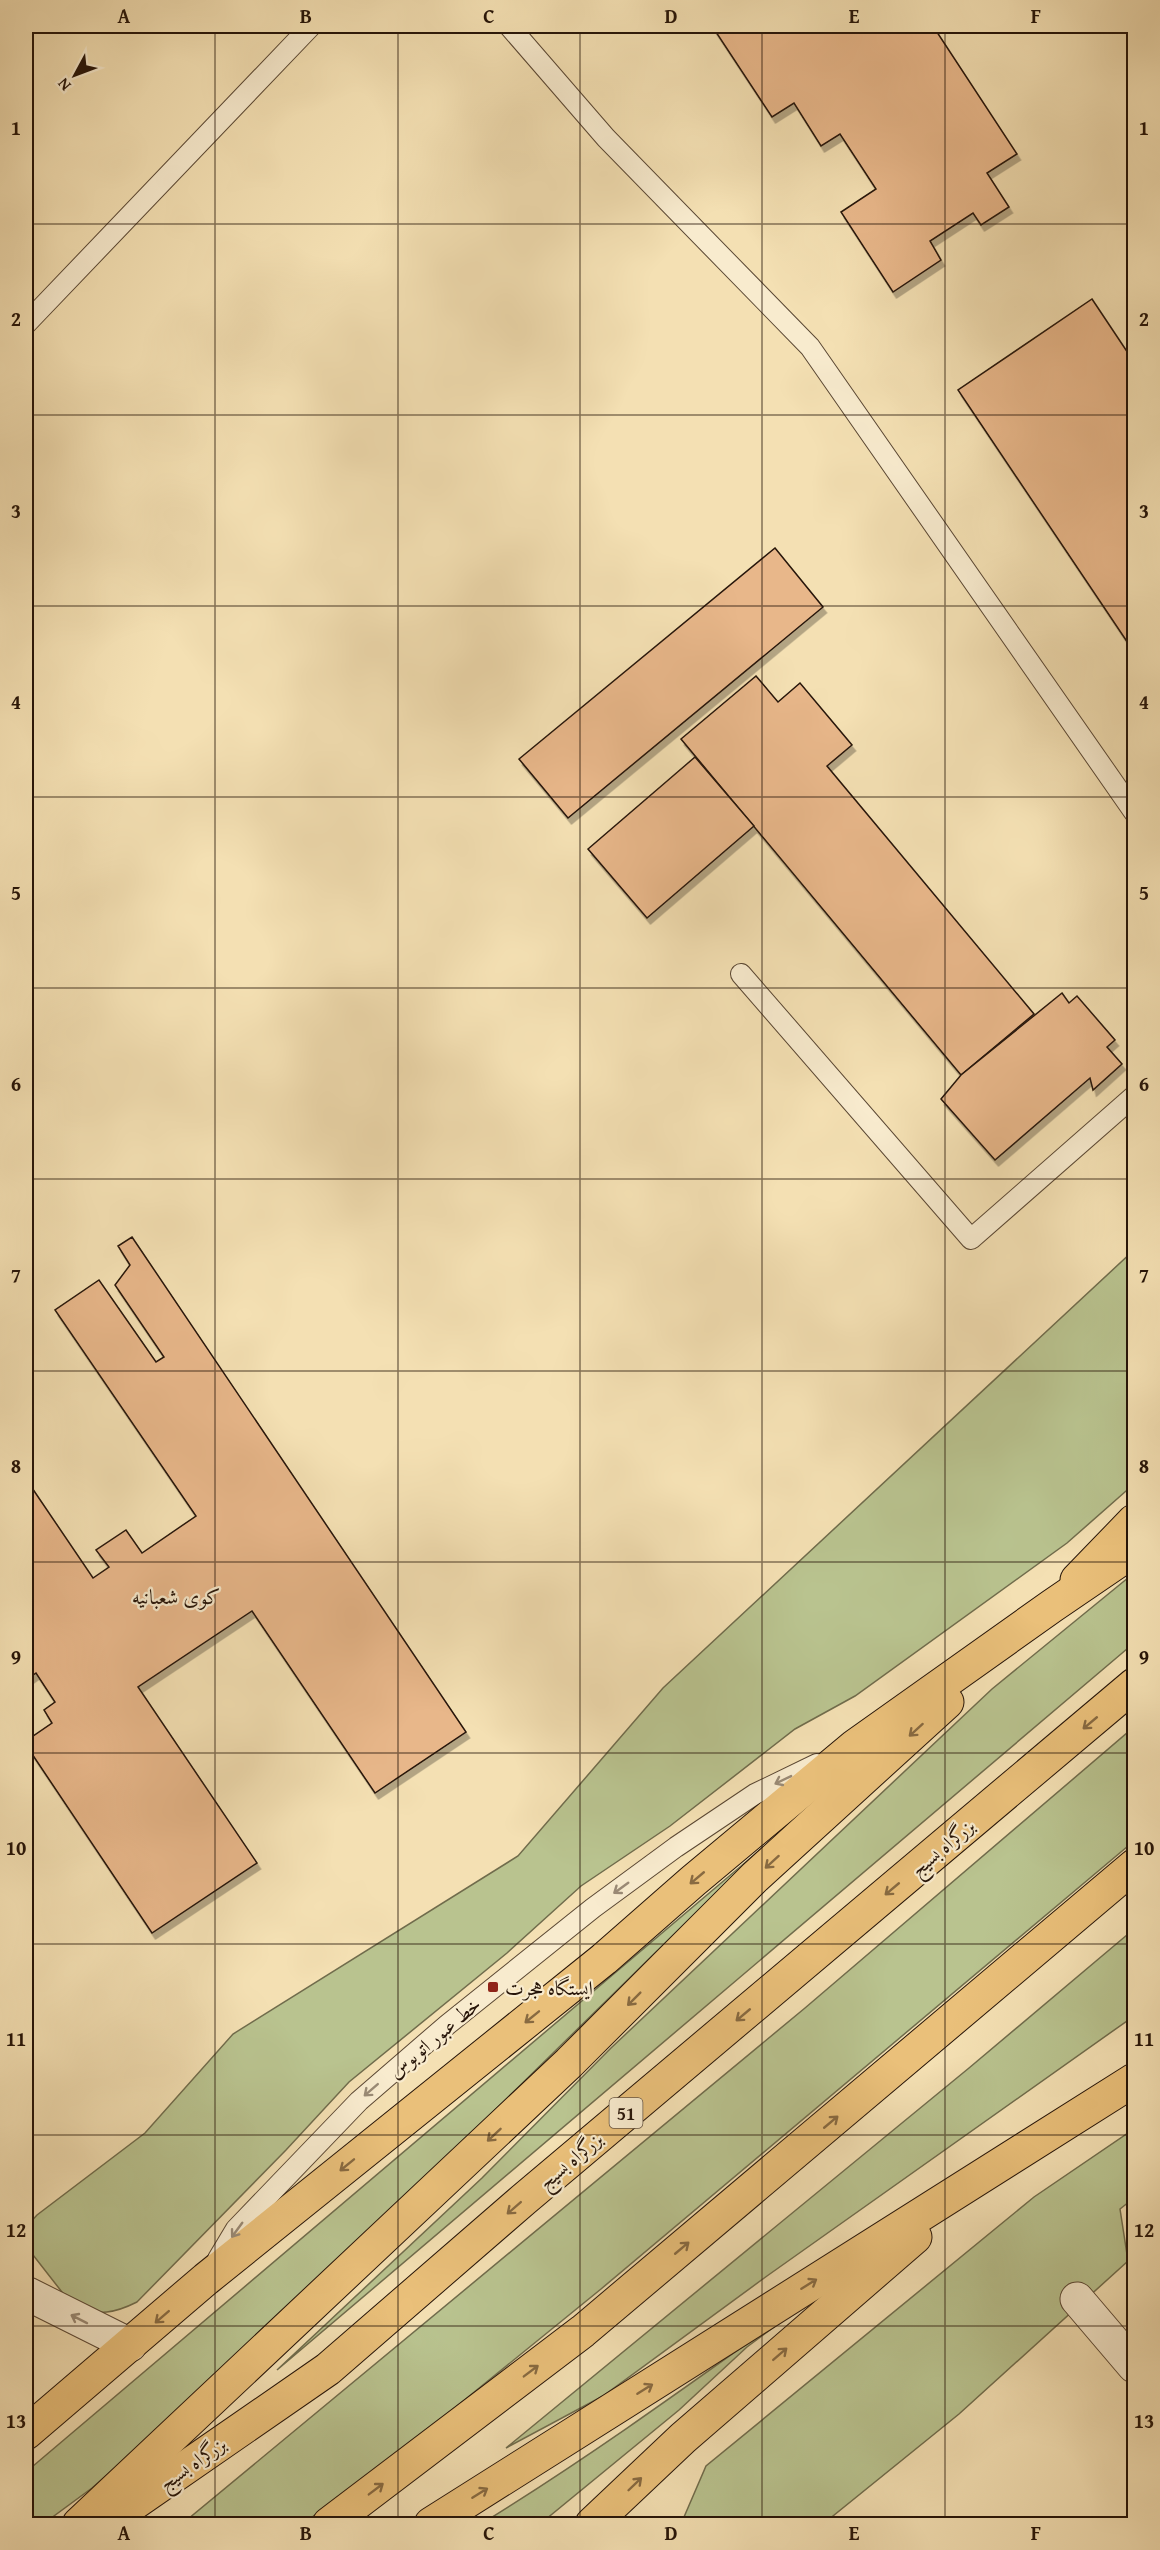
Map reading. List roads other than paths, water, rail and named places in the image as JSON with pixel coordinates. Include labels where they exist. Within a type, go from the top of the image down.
[{"type":"main road","points":[[79,2524],[569,2064],[755,1877],[1052,1606],[1134,1521]]},
{"type":"main road","points":[[26,2433],[206,2279],[604,1959],[693,1881],[855,1746],[1134,1550]]},
{"type":"main road","name":"بزرگراه بسیج","points":[[104,2524],[328,2369],[532,2192],[1134,1685]]},
{"type":"main road","points":[[329,2524],[583,2331],[1134,1866]]},
{"type":"main road","points":[[592,2524],[683,2438],[999,2164],[1134,2058]]},
{"type":"main road","points":[[431,2524],[1134,2080]]},
{"type":"street","points":[[26,2297],[130,2345]]},
{"type":"street","points":[[1077,2298],[1134,2366]]},
{"type":"lane","points":[[26,324],[311,26]]},
{"type":"lane","points":[[509,26],[606,138],[810,347],[1134,812]]},
{"type":"lane","points":[[741,974],[971,1239],[1134,1096]]},
{"type":"lane","name":"خط عبور اتوبوس","points":[[206,2279],[236,2229],[359,2101],[493,1987],[593,1908],[676,1847],[745,1801],[855,1746]]},
{"type":"place","name":"ایستگاه هجرت","points":[[493,1987]]},
{"type":"district","name":"کوی شعبانیه","points":[[176,1596]]}]
